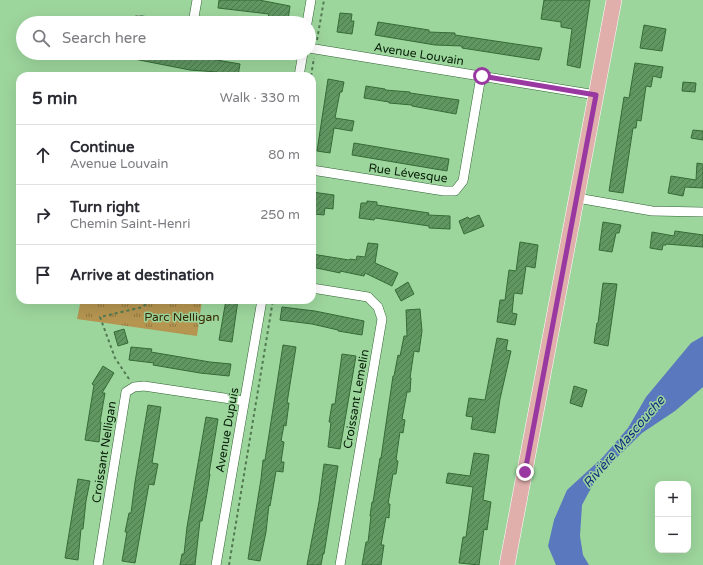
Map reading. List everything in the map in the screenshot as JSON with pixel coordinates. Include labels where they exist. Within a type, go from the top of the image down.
[{"type":"main road","points":[[507,565],[614,0]]},
{"type":"street","points":[[194,16],[197,0]]},
{"type":"street","points":[[309,16],[311,0]]},
{"type":"street","name":"Avenue Louvain","points":[[316,49],[596,95]]},
{"type":"street","points":[[300,72],[302,60]]},
{"type":"street","name":"Rue Lévesque","points":[[316,171],[444,192],[455,191],[463,181],[482,76]]},
{"type":"street","points":[[577,198],[652,212],[703,212]]},
{"type":"street","name":"Croissant Lemelin","points":[[316,289],[368,297],[378,307],[382,319],[340,565]]},
{"type":"street","name":"Avenue Dupuis","points":[[216,565],[261,304]]},
{"type":"street","points":[[134,386],[144,386],[244,401]]},
{"type":"street","name":"Croissant Nelligan","points":[[98,565],[126,392],[134,386]]},
{"type":"path","points":[[317,38],[324,0]]},
{"type":"path","points":[[312,72],[314,60]]},
{"type":"path","points":[[134,386],[116,358],[100,318],[142,307],[145,304]]},
{"type":"path","points":[[229,565],[273,304]]},
{"type":"green space","name":"Parc Nelligan","points":[[80,304],[201,304],[197,336],[77,319]]},
{"type":"water","name":"Rivière Mascouche","points":[[703,336],[703,387],[675,411],[642,433],[597,477],[582,505],[580,536],[583,555],[589,565],[556,565],[548,546],[554,520],[567,490],[603,457],[628,428],[646,397],[691,343]]},
{"type":"building","points":[[219,0],[259,0],[290,6],[289,16],[268,16],[269,14],[218,8]]},
{"type":"building","points":[[544,0],[590,0],[580,68],[567,65],[572,29],[561,27],[561,22],[541,19]]},
{"type":"building","points":[[340,13],[352,14],[351,21],[354,21],[352,34],[337,32]]},
{"type":"building","points":[[378,22],[429,30],[429,32],[455,33],[455,35],[542,48],[539,60],[462,48],[462,46],[435,45],[375,35]]},
{"type":"building","points":[[644,25],[666,29],[662,51],[640,48]]},
{"type":"building","points":[[139,60],[217,60],[240,64],[239,72],[190,70]]},
{"type":"building","points":[[635,63],[663,67],[661,78],[653,76],[651,87],[646,86],[641,121],[637,120],[636,128],[633,128],[623,193],[609,191],[624,97],[629,98]]},
{"type":"building","points":[[328,79],[344,82],[342,92],[340,92],[335,118],[354,121],[352,131],[334,128],[330,153],[317,151]]},
{"type":"building","points":[[683,82],[696,83],[695,92],[682,91]]},
{"type":"building","points":[[366,86],[459,100],[456,114],[412,105],[389,103],[364,98]]},
{"type":"building","points":[[693,130],[703,131],[703,140],[691,138]]},
{"type":"building","points":[[354,143],[449,159],[447,171],[352,155]]},
{"type":"building","points":[[697,163],[703,164],[703,188],[685,187],[683,196],[668,193],[671,176],[696,180]]},
{"type":"building","points":[[316,193],[334,195],[333,209],[325,208],[324,215],[316,214]]},
{"type":"building","points":[[367,201],[377,202],[377,205],[429,213],[428,215],[450,216],[450,229],[429,228],[429,226],[375,218],[374,220],[359,218],[361,203],[367,203]]},
{"type":"building","points":[[479,215],[484,226],[464,234],[459,221],[468,217],[469,219]]},
{"type":"building","points":[[603,222],[621,225],[619,233],[616,233],[612,252],[599,250]]},
{"type":"building","points":[[675,231],[703,235],[703,247],[666,244],[663,245],[662,250],[650,248],[652,232],[674,236]]},
{"type":"building","points":[[520,242],[538,245],[535,268],[526,266],[522,294],[514,293],[512,313],[517,314],[515,325],[497,322],[500,300],[505,300],[509,270],[516,271]]},
{"type":"building","points":[[368,243],[378,244],[375,263],[398,273],[392,286],[365,273],[364,276],[316,268],[316,255],[349,260],[356,260],[357,256],[365,257]]},
{"type":"building","points":[[408,282],[414,294],[401,301],[395,290]]},
{"type":"building","points":[[603,283],[617,284],[608,346],[594,343]]},
{"type":"building","points":[[225,304],[237,304],[232,342],[219,340]]},
{"type":"building","points":[[282,307],[315,311],[364,321],[362,335],[338,331],[312,324],[280,320]]},
{"type":"building","points":[[420,309],[422,331],[419,352],[414,351],[410,378],[410,392],[407,392],[402,419],[405,420],[403,433],[400,432],[396,460],[398,461],[396,474],[393,474],[388,504],[390,504],[389,518],[386,517],[381,545],[384,545],[381,565],[362,565],[366,542],[368,542],[372,502],[381,458],[393,376],[398,355],[400,356],[404,336],[407,336],[406,310]]},
{"type":"building","points":[[124,329],[128,343],[118,346],[114,332]]},
{"type":"building","points":[[497,338],[508,340],[506,350],[511,351],[500,399],[495,433],[471,429],[473,417],[466,416],[469,398],[485,400]]},
{"type":"building","points":[[283,345],[296,347],[287,403],[289,403],[286,426],[284,425],[281,441],[284,442],[281,462],[284,462],[283,472],[276,471],[260,561],[248,559]]},
{"type":"building","points":[[131,347],[152,349],[151,352],[231,364],[229,376],[200,373],[153,365],[154,363],[129,360]]},
{"type":"building","points":[[342,354],[356,356],[340,449],[328,447],[331,422],[329,422],[332,404],[335,404]]},
{"type":"building","points":[[103,366],[114,373],[102,393],[105,393],[100,422],[99,442],[85,440],[94,385],[92,384]]},
{"type":"building","points":[[574,386],[587,390],[582,407],[570,403]]},
{"type":"building","points":[[148,405],[161,407],[152,463],[158,464],[154,485],[149,484],[135,563],[122,561],[127,532],[125,532],[129,513],[131,513]]},
{"type":"building","points":[[206,417],[218,419],[207,493],[202,521],[200,521],[195,565],[180,565],[182,554],[184,554],[187,527]]},
{"type":"building","points":[[474,453],[489,455],[483,500],[491,502],[487,530],[484,529],[479,565],[459,563],[463,537],[466,537],[473,487],[446,483],[448,473],[470,476]]},
{"type":"building","points":[[324,464],[338,466],[324,554],[321,565],[307,565],[319,502]]},
{"type":"building","points":[[78,479],[90,481],[83,529],[81,529],[78,560],[65,558]]},
{"type":"route","points":[[482,76],[596,95],[525,472]]}]
